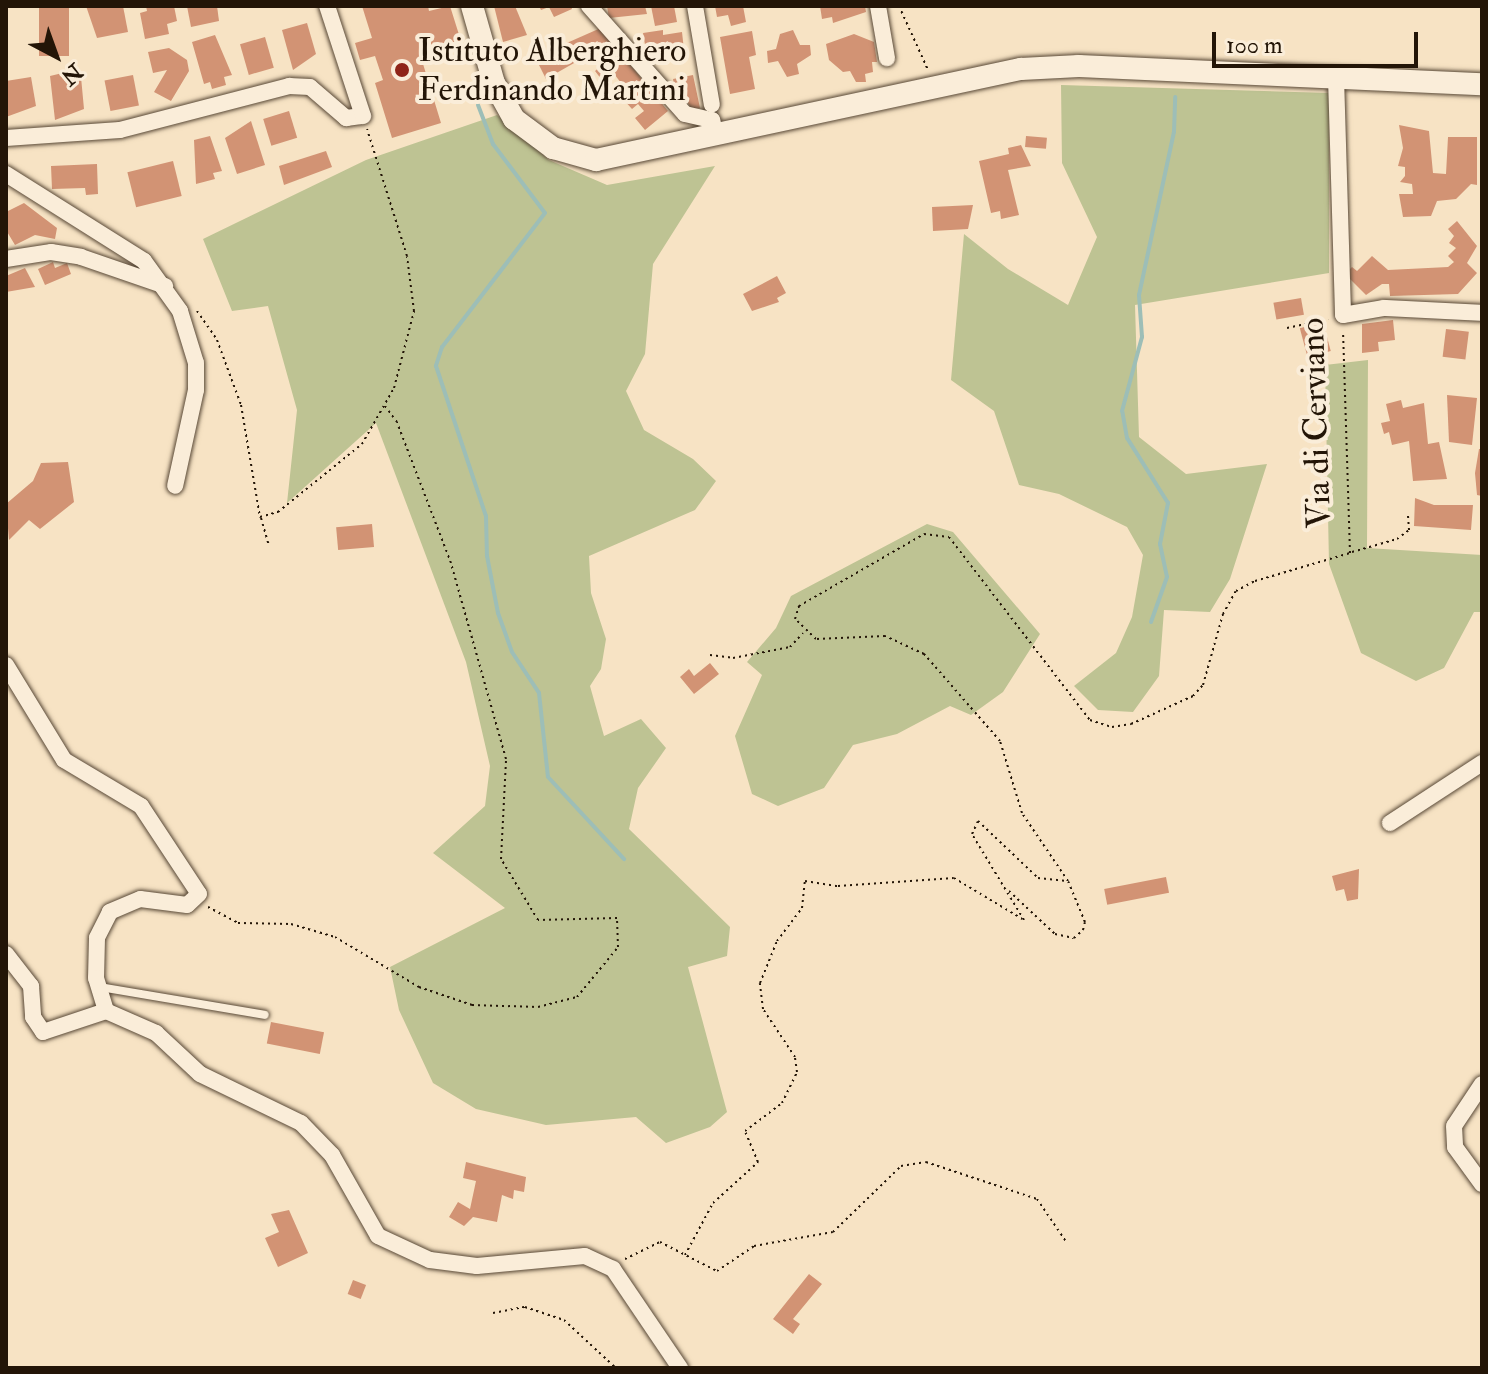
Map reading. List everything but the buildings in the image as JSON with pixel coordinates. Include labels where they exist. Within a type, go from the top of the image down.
[{"type":"main road","points":[[472,6],[505,107],[553,148],[606,160],[1021,69],[1079,66],[1482,84]]},
{"type":"street","points":[[6,138],[120,130],[289,86],[310,87],[346,118],[363,116],[327,6]]},
{"type":"street","points":[[589,6],[685,114],[710,118],[716,135]]},
{"type":"street","points":[[695,6],[712,105]]},
{"type":"street","points":[[878,6],[887,58]]},
{"type":"street","name":"Via di Cerviano","points":[[1336,77],[1343,315]]},
{"type":"street","points":[[6,174],[144,261],[165,286],[180,311],[196,363],[196,390],[175,486]]},
{"type":"street","points":[[6,259],[51,252],[81,257],[165,286]]},
{"type":"street","points":[[1343,315],[1384,308],[1482,313]]},
{"type":"street","points":[[6,665],[64,760],[131,797],[151,817],[197,888],[195,901],[187,905],[140,899],[110,912],[97,938],[99,987],[106,1011]]},
{"type":"street","points":[[1390,823],[1482,763]]},
{"type":"street","points":[[6,954],[31,986],[33,1017],[43,1032],[106,1011],[156,1033],[200,1074],[301,1123],[332,1155],[348,1191],[378,1236],[430,1260],[477,1266],[585,1256],[613,1269],[680,1368]]},
{"type":"street","points":[[1482,1084],[1454,1126],[1455,1147],[1482,1184]]},
{"type":"lane","points":[[99,987],[265,1015]]},
{"type":"path","points":[[899,6],[926,65]]},
{"type":"path","points":[[260,517],[297,501],[362,444],[394,388],[414,311],[407,256],[363,116]]},
{"type":"path","points":[[196,309],[217,340],[241,405],[260,517],[269,546]]},
{"type":"path","points":[[1287,328],[1343,315]]},
{"type":"path","name":"Via di Cerviano","points":[[804,632],[795,619],[799,606],[818,590],[853,576],[924,534],[949,537],[1090,720],[1112,727],[1193,696],[1203,685],[1223,614],[1236,591],[1255,581],[1350,553],[1343,315]]},
{"type":"path","points":[[195,901],[238,923],[291,924],[335,937],[419,987],[472,1005],[538,1007],[577,997],[618,947],[617,918],[538,920],[501,859],[506,759],[451,563],[397,422],[384,405]]},
{"type":"path","points":[[1350,553],[1397,539],[1409,530],[1408,514]]},
{"type":"path","points":[[710,655],[733,658],[790,647],[804,632],[816,639],[885,636],[924,654],[1000,741],[1022,813],[1068,881],[1085,922],[1074,938],[1055,934],[1009,891]]},
{"type":"path","points":[[685,1255],[713,1203],[758,1162],[745,1131],[782,1103],[797,1072],[795,1057],[763,1009],[760,983],[777,941],[802,908],[805,881],[838,886],[954,878],[1024,920],[972,834],[978,821],[1038,878],[1068,881]]},
{"type":"path","points":[[613,1269],[642,1247],[660,1242],[717,1271],[754,1246],[833,1232],[901,1166],[926,1162],[1037,1199],[1067,1243]]},
{"type":"path","points":[[493,1313],[525,1307],[564,1320],[616,1368]]},
{"type":"green space","points":[[1061,85],[1329,93],[1329,273],[1135,305],[1139,437],[1186,474],[1267,464],[1230,579],[1210,612],[1164,610],[1159,676],[1133,712],[1098,710],[1074,686],[1116,653],[1132,617],[1143,555],[1127,527],[1059,494],[1019,485],[994,411],[951,380],[964,234],[1008,269],[1068,305],[1097,237],[1062,163]]},
{"type":"green space","points":[[497,115],[549,160],[607,185],[715,166],[653,264],[645,354],[626,391],[644,430],[693,459],[716,481],[695,510],[589,556],[591,593],[606,639],[601,669],[590,686],[604,736],[641,719],[666,748],[638,788],[629,829],[730,927],[727,956],[688,967],[727,1112],[710,1127],[666,1143],[636,1117],[546,1125],[476,1109],[433,1083],[399,1010],[390,967],[505,908],[433,853],[485,806],[490,766],[466,662],[376,423],[287,503],[297,410],[268,306],[232,311],[203,239],[366,160]]},
{"type":"green space","points":[[1368,360],[1367,548],[1482,555],[1482,612],[1474,612],[1444,668],[1416,681],[1361,653],[1329,564],[1325,365]]},
{"type":"green space","points":[[927,524],[953,532],[1040,634],[1003,692],[971,715],[950,706],[897,734],[853,745],[824,788],[778,806],[752,794],[735,736],[762,675],[747,662],[776,628],[791,596]]},
{"type":"waterway","points":[[1151,622],[1167,577],[1160,544],[1168,503],[1127,438],[1122,411],[1142,337],[1139,295],[1174,132],[1175,97]]},
{"type":"waterway","points":[[478,105],[493,144],[545,213],[442,347],[436,366],[486,516],[487,556],[498,613],[512,652],[539,693],[548,777],[624,859]]},
{"type":"place","name":"Istituto Alberghiero Ferdinando Martini","points":[[402,70]]}]
